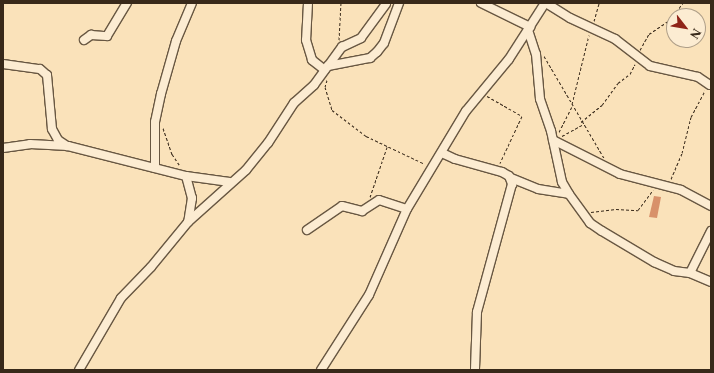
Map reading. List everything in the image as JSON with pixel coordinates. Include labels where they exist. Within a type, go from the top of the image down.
[{"type":"street","points":[[84,40],[91,35],[107,36],[127,3]]},
{"type":"street","points":[[155,168],[155,122],[161,94],[176,40],[192,3]]},
{"type":"street","points":[[308,3],[306,40],[312,60],[326,68],[370,58],[377,52],[384,43],[399,3]]},
{"type":"street","points":[[481,3],[529,28],[536,54],[540,99],[553,140],[562,182],[590,223],[602,232],[648,259],[674,272],[690,273],[711,282]]},
{"type":"street","points":[[321,370],[370,295],[407,209],[466,111],[480,92],[509,59],[545,3],[611,37],[650,66],[698,77],[710,85]]},
{"type":"street","points":[[79,370],[121,298],[151,267],[188,222],[255,160],[294,103],[314,85],[336,53],[342,47],[360,38],[386,4]]},
{"type":"street","points":[[3,64],[40,69],[46,73],[52,129],[58,140],[68,146]]},
{"type":"street","points":[[553,140],[607,166],[620,174],[689,194],[711,206]]},
{"type":"street","points":[[3,148],[30,144],[68,146],[186,176],[230,182]]},
{"type":"street","points":[[442,153],[455,159],[502,172],[511,178],[538,188],[569,194]]},
{"type":"street","points":[[186,176],[191,194],[188,222]]},
{"type":"street","points":[[475,370],[477,312],[509,196],[511,178]]},
{"type":"street","points":[[307,230],[342,206],[362,210],[369,204],[379,200],[407,209]]},
{"type":"street","points":[[690,273],[711,231]]},
{"type":"path","points":[[336,53],[342,3]]},
{"type":"path","points":[[582,125],[559,138],[558,133],[572,105],[591,28],[599,3]]},
{"type":"path","points":[[581,122],[597,111],[618,83],[630,74],[637,56],[650,32],[670,20],[683,3]]},
{"type":"path","points":[[544,55],[582,125],[601,151],[607,166]]},
{"type":"path","points":[[327,79],[325,87],[332,110],[357,131],[387,147],[416,158],[432,169]]},
{"type":"path","points":[[668,187],[682,153],[691,117],[710,85]]},
{"type":"path","points":[[480,92],[522,116],[500,164],[502,172]]},
{"type":"path","points":[[161,123],[172,154],[186,176]]},
{"type":"path","points":[[369,204],[371,190],[387,147]]},
{"type":"path","points":[[582,212],[616,209],[638,210],[644,200],[652,195],[655,183]]},
{"type":"building","points":[[654,196],[661,197],[657,218],[649,217]]}]
